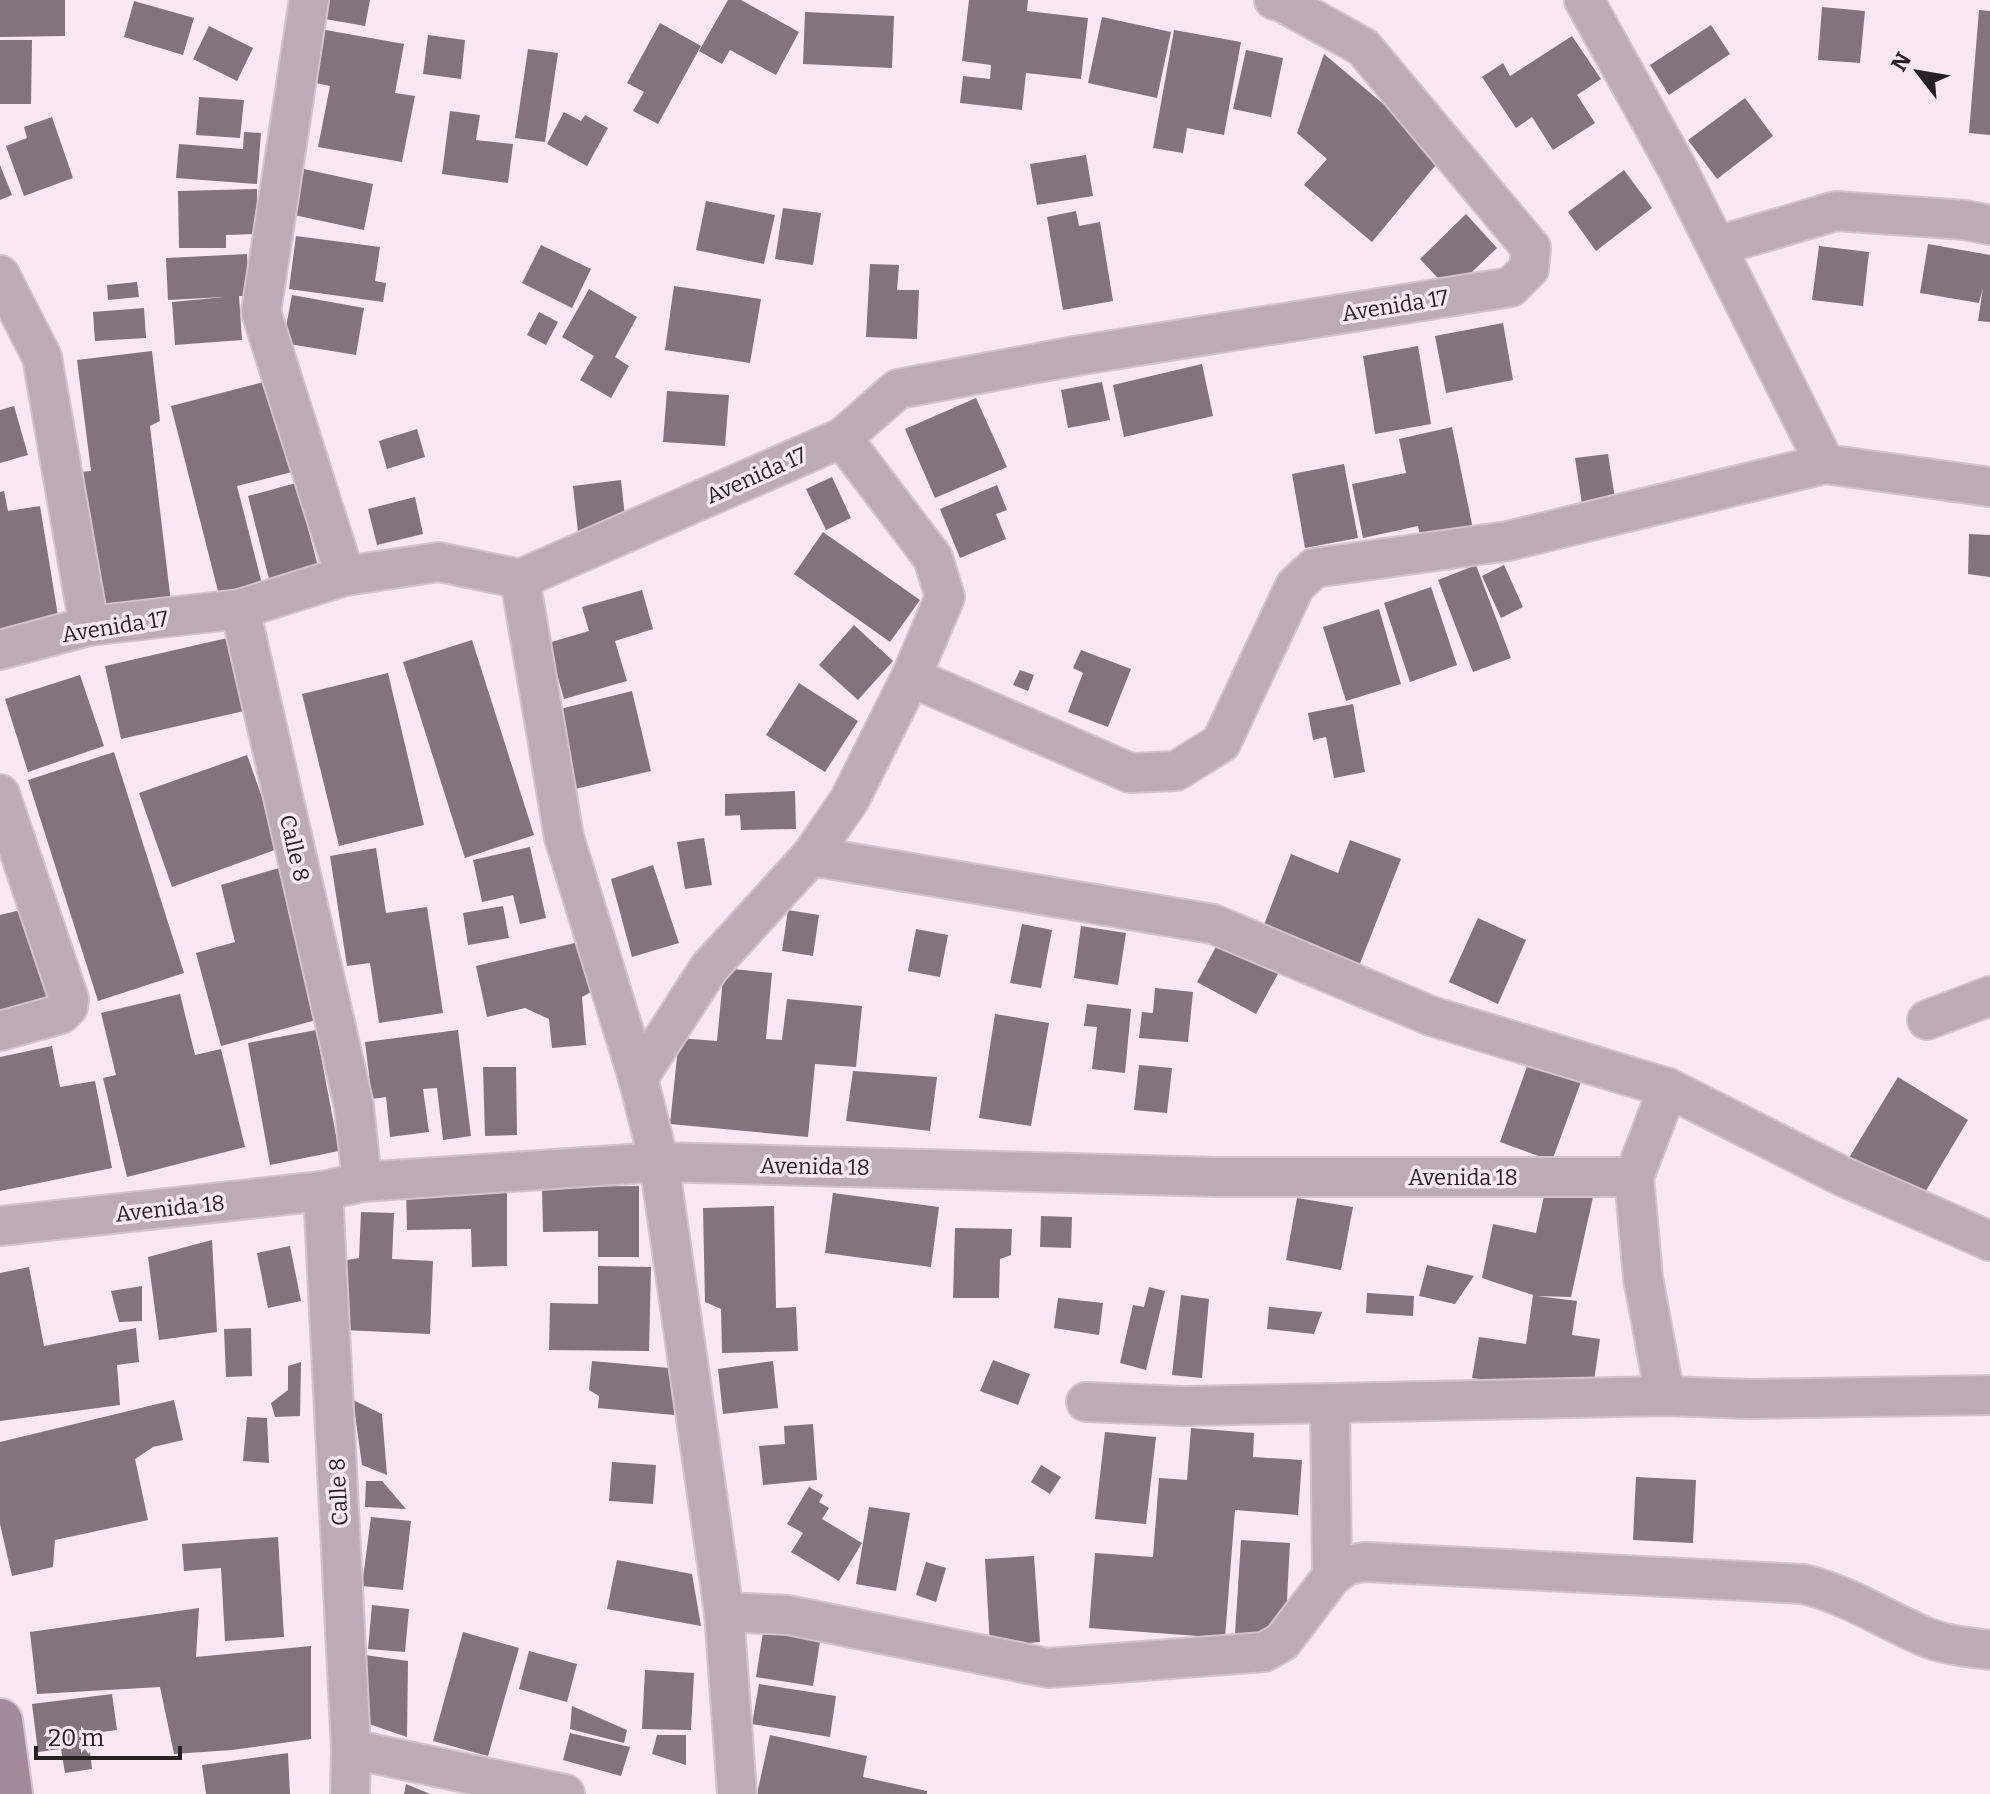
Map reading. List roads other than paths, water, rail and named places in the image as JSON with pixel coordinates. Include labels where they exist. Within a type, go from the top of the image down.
[{"type":"street","points":[[309,0],[261,312],[345,576]]},
{"type":"street","name":"Avenida 17","points":[[0,650],[89,626],[240,609],[345,576],[439,562],[520,579],[842,438],[898,389],[1075,356],[1511,287],[1529,269],[1531,248],[1363,47],[1274,0]]},
{"type":"street","points":[[1584,0],[1677,168],[1825,464]]},
{"type":"street","points":[[1717,246],[1836,211],[1965,220],[1990,225]]},
{"type":"street","points":[[0,275],[42,357],[89,626]]},
{"type":"street","points":[[0,314],[42,357]]},
{"type":"street","points":[[638,1078],[709,968],[811,856],[850,799],[911,677],[945,597],[933,558],[842,438]]},
{"type":"street","points":[[911,677],[1130,773],[1176,771],[1221,743],[1295,586],[1314,568],[1508,541],[1825,464],[1990,487]]},
{"type":"street","points":[[520,579],[564,837],[638,1078],[659,1162],[724,1612],[737,1794]]},
{"type":"street","name":"Calle 8","points":[[240,609],[354,1106],[362,1182]]},
{"type":"street","points":[[0,794],[69,999],[68,1007],[61,1014],[0,1031]]},
{"type":"street","points":[[811,856],[1213,924],[1431,1016],[1668,1088],[1844,1177],[1990,1241]]},
{"type":"street","points":[[1927,1020],[1990,996]]},
{"type":"street","points":[[1665,1396],[1643,1278],[1634,1177],[1668,1088]]},
{"type":"street","name":"Avenida 18","points":[[0,1226],[323,1191],[362,1182],[659,1162],[1219,1177],[1634,1177]]},
{"type":"street","name":"Calle 8","points":[[323,1191],[351,1749],[350,1794]]},
{"type":"street","points":[[1086,1402],[1184,1406],[1665,1396],[1750,1399],[1990,1395]]},
{"type":"street","points":[[1330,1403],[1332,1576]]},
{"type":"street","points":[[724,1612],[788,1615],[1048,1668],[1264,1652],[1282,1642],[1332,1576],[1347,1565],[1365,1562],[1803,1584],[1829,1590],[1926,1637],[1990,1650]]},
{"type":"street","points":[[1,1736],[10,1794]]},
{"type":"street","points":[[351,1749],[565,1794]]}]
